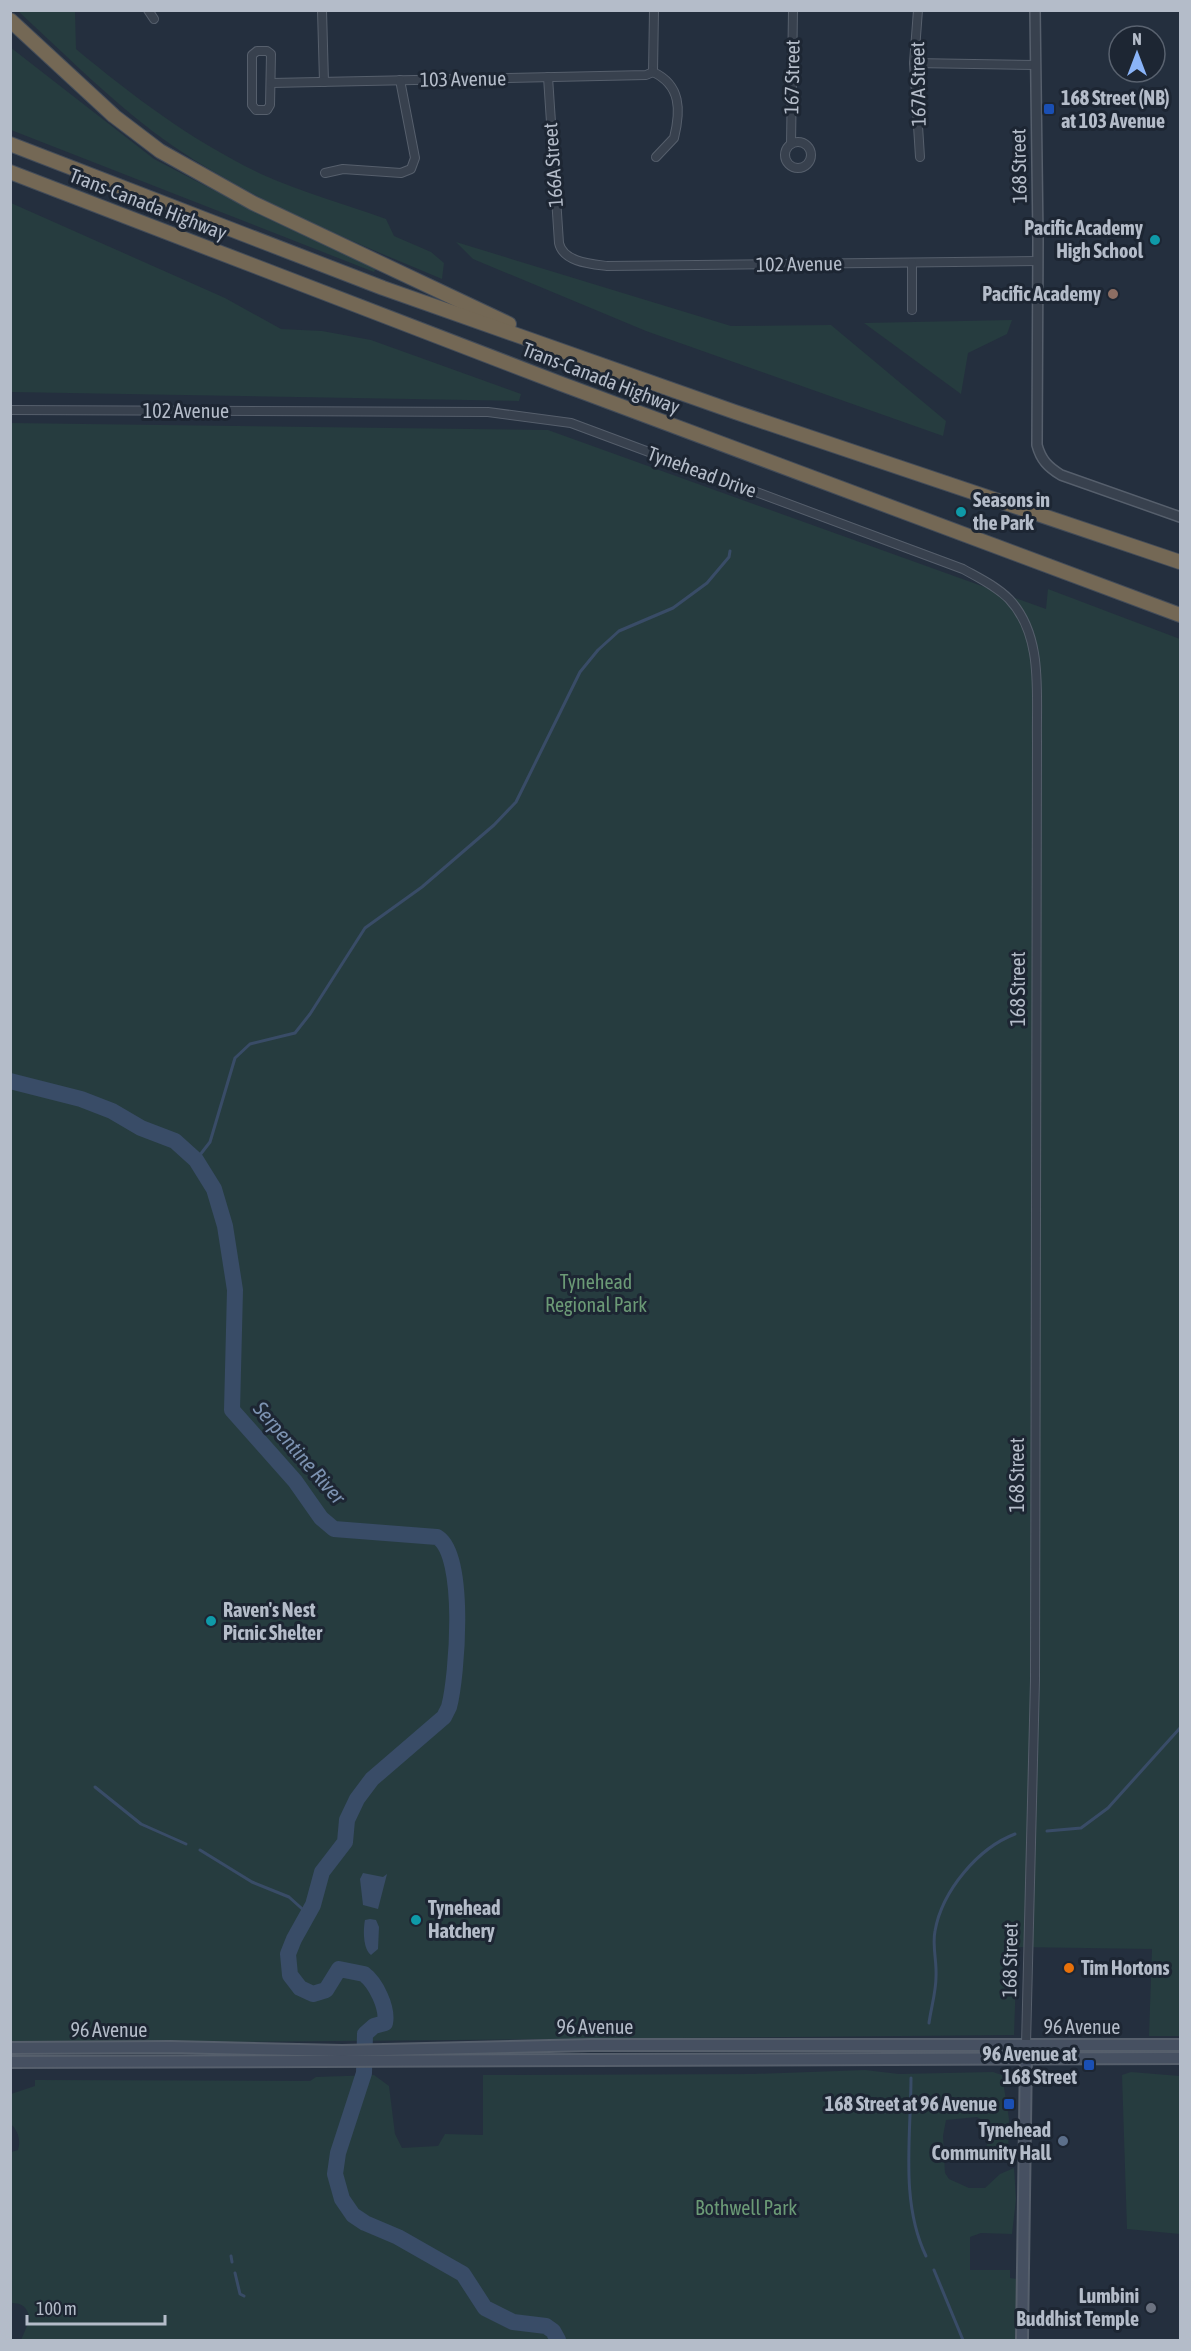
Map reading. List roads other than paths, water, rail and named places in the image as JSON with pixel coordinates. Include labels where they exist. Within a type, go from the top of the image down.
[{"type":"highway","points":[[13,21],[106,109],[160,151],[253,203],[567,353]]},
{"type":"highway","name":"Trans-Canada Highway","points":[[10,144],[383,288],[996,501],[1180,562]]},
{"type":"highway","name":"Trans-Canada Highway","points":[[10,173],[559,383],[1180,615]]},
{"type":"main road","name":"96 Avenue","points":[[382,2056],[580,2045],[1180,2045]]},
{"type":"main road","name":"168 Street","points":[[1022,2340],[1026,2045]]},
{"type":"main road","name":"96 Avenue","points":[[10,2048],[171,2047],[341,2056]]},
{"type":"main road","name":"96 Avenue","points":[[10,2062],[341,2056],[1180,2058]]},
{"type":"street","points":[[148,10],[154,19]]},
{"type":"street","points":[[322,10],[324,82]]},
{"type":"street","points":[[654,10],[653,72],[671,83],[676,99],[674,138],[656,157]]},
{"type":"street","name":"167 Street","points":[[791,144],[793,10]]},
{"type":"street","name":"167A Street","points":[[918,10],[914,63],[920,157]]},
{"type":"street","name":"168 Street","points":[[1035,10],[1038,261],[1036,445],[1045,463],[1061,476],[1180,517]]},
{"type":"street","points":[[257,51],[267,51],[271,54],[271,83],[269,108],[256,110],[252,105],[252,56],[257,51]]},
{"type":"street","points":[[914,63],[1035,65]]},
{"type":"street","name":"103 Avenue","points":[[271,83],[646,75],[653,72]]},
{"type":"street","name":"166A Street","points":[[548,77],[559,243],[563,252]]},
{"type":"street","points":[[325,173],[343,169],[401,173],[411,169],[416,158],[400,80]]},
{"type":"street","name":"102 Avenue","points":[[563,252],[582,261],[607,266],[1038,261]]},
{"type":"street","points":[[912,262],[912,310]]},
{"type":"street","name":"102 Avenue","points":[[10,410],[362,412]]},
{"type":"street","name":"Tynehead Drive","points":[[362,412],[488,412],[571,423],[963,569],[993,586],[1009,599],[1019,612]]},
{"type":"street","name":"168 Street","points":[[1019,612],[1034,650],[1037,741],[1035,1680],[1026,2045]]},
{"type":"water","points":[[363,1873],[383,1877],[387,1874],[378,1909],[363,1905],[360,1879]]},
{"type":"water","points":[[365,1920],[376,1920],[379,1927],[378,1949],[371,1955],[366,1948],[364,1934]]},
{"type":"waterway","points":[[196,1160],[210,1142],[235,1058],[250,1044],[295,1033],[310,1014],[365,928],[422,887],[494,825],[516,802],[580,672],[598,650],[619,631],[673,608],[707,583],[729,557],[730,551]]},
{"type":"waterway","name":"Serpentine River","points":[[10,1081],[81,1099],[112,1111],[141,1128],[175,1141],[196,1160],[214,1189],[225,1226],[235,1290],[232,1410],[295,1481],[321,1518],[334,1529],[437,1537],[446,1548],[453,1567],[457,1617],[455,1670],[449,1707],[444,1717],[372,1779],[357,1799],[347,1820],[345,1842],[322,1872],[313,1905],[288,1954],[290,1975],[300,1988],[313,1994],[326,1990],[339,1969],[364,1974],[373,1983],[385,2010],[385,2023],[374,2026],[365,2034],[364,2073],[338,2153],[335,2174],[342,2199],[353,2215],[365,2223],[398,2237],[463,2274],[485,2308],[513,2322],[546,2326],[553,2331],[558,2340]]},
{"type":"waterway","points":[[1047,1831],[1081,1828],[1108,1808],[1180,1728]]},
{"type":"waterway","points":[[95,1787],[141,1824],[186,1844]]},
{"type":"waterway","points":[[929,2023],[936,1983],[934,1937],[945,1901],[975,1860],[988,1849],[1015,1834]]},
{"type":"waterway","points":[[200,1850],[252,1882],[289,1897],[309,1915]]},
{"type":"waterway","points":[[911,2078],[910,2191],[918,2235],[926,2256]]},
{"type":"waterway","points":[[231,2256],[232,2262]]},
{"type":"waterway","points":[[934,2270],[963,2340]]},
{"type":"waterway","points":[[235,2273],[240,2294],[244,2296]]},
{"type":"place","name":"168 Street (NB) at 103 Avenue","points":[[1049,109]]},
{"type":"place","name":"Pacific Academy High School","points":[[1155,240]]},
{"type":"place","name":"Pacific Academy","points":[[1113,294]]},
{"type":"place","name":"Seasons in the Park","points":[[961,512]]},
{"type":"place","name":"Raven's Nest Picnic Shelter","points":[[211,1621]]},
{"type":"place","name":"Tynehead Hatchery","points":[[416,1920]]},
{"type":"place","name":"Tim Hortons","points":[[1069,1968]]},
{"type":"place","name":"96 Avenue at 168 Street","points":[[1089,2065]]},
{"type":"place","name":"168 Street at 96 Avenue","points":[[1009,2104]]},
{"type":"place","name":"Tynehead Community Hall","points":[[1063,2141]]},
{"type":"place","name":"Lumbini Buddhist Temple","points":[[1151,2308]]},
{"type":"park label","name":"Tynehead Regional Park","points":[[596,1294]]},
{"type":"park label","name":"Bothwell Park","points":[[746,2208]]}]
